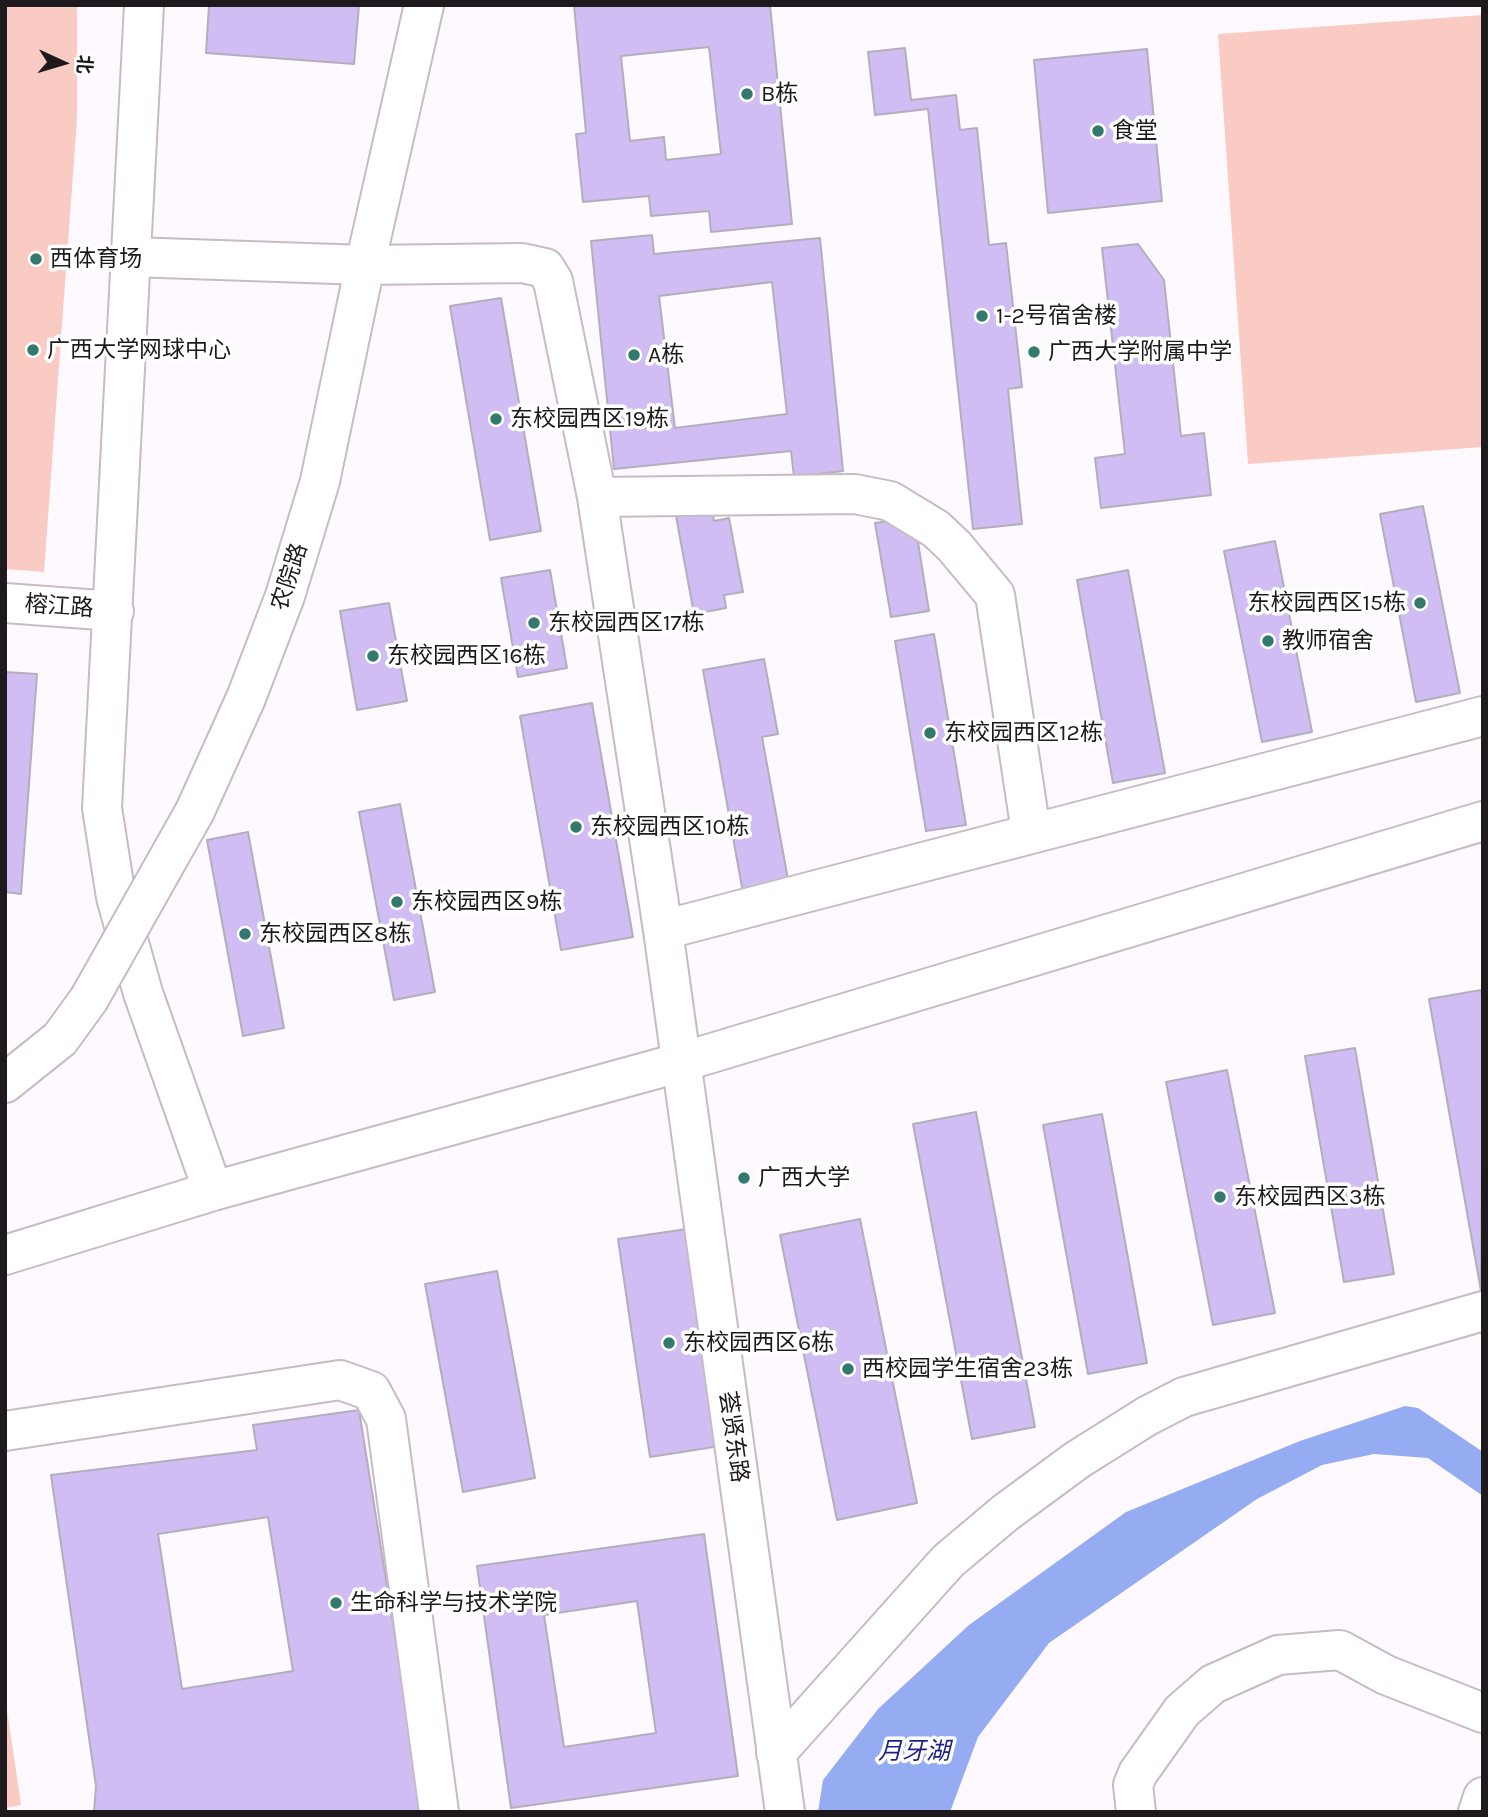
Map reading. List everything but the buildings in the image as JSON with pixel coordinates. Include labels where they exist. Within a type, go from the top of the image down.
[{"type":"street","points":[[144,5],[102,808],[116,897],[143,993],[213,1191]]},
{"type":"street","name":"农院路","points":[[5,1083],[60,1040],[89,999],[195,811],[246,698],[285,596],[320,481],[365,265],[424,5]]},
{"type":"street","points":[[131,257],[365,265]]},
{"type":"street","name":"荟贤东路","points":[[365,265],[522,263],[545,268],[556,292],[597,497],[663,930],[785,1812]]},
{"type":"street","points":[[597,497],[855,494],[890,501],[936,530],[954,546],[995,595],[1031,832]]},
{"type":"street","name":"榕江路","points":[[5,603],[114,611]]},
{"type":"street","points":[[663,930],[1031,832],[1482,723]]},
{"type":"street","points":[[5,1255],[213,1191],[682,1062],[1483,821]]},
{"type":"street","points":[[776,1754],[948,1561],[1005,1513],[1077,1460],[1184,1397],[1483,1311]]},
{"type":"street","points":[[5,1431],[340,1380],[371,1391],[386,1419],[439,1812]]},
{"type":"street","points":[[1136,1812],[1133,1785],[1138,1773],[1182,1711],[1213,1684],[1278,1655],[1340,1650],[1386,1675],[1483,1713]]},
{"type":"street","points":[[1478,1812],[1483,1797]]},
{"type":"shaded area","name":"西体育场","points":[[5,5],[77,5],[77,119],[44,572],[5,569]]},
{"type":"shaded area","points":[[1483,15],[1483,447],[1248,464],[1218,34]]},
{"type":"shaded area","points":[[5,1696],[21,1805],[5,1808]]},
{"type":"water","name":"月牙湖","points":[[1405,1406],[1418,1408],[1483,1452],[1483,1496],[1428,1458],[1374,1454],[1322,1465],[1257,1499],[1049,1643],[978,1737],[950,1812],[818,1812],[823,1780],[878,1709],[969,1625],[1126,1512],[1300,1441]]},
{"type":"place","name":"B栋","points":[[747,94]]},
{"type":"place","name":"食堂","points":[[1098,131]]},
{"type":"place","name":"西体育场","points":[[36,259]]},
{"type":"place","name":"1-2号宿舍楼","points":[[982,316]]},
{"type":"place","name":"广西大学网球中心","points":[[33,350]]},
{"type":"place","name":"广西大学附属中学","points":[[1034,352]]},
{"type":"place","name":"A栋","points":[[634,355]]},
{"type":"place","name":"东校园西区19栋","points":[[496,419]]},
{"type":"place","name":"东校园西区15栋","points":[[1420,603]]},
{"type":"place","name":"东校园西区17栋","points":[[534,623]]},
{"type":"place","name":"教师宿舍","points":[[1268,641]]},
{"type":"place","name":"东校园西区16栋","points":[[373,656]]},
{"type":"place","name":"东校园西区12栋","points":[[930,733]]},
{"type":"place","name":"东校园西区10栋","points":[[576,827]]},
{"type":"place","name":"东校园西区9栋","points":[[397,902]]},
{"type":"place","name":"东校园西区8栋","points":[[245,934]]},
{"type":"place","name":"广西大学","points":[[744,1178]]},
{"type":"place","name":"东校园西区3栋","points":[[1220,1197]]},
{"type":"place","name":"东校园西区6栋","points":[[669,1343]]},
{"type":"place","name":"西校园学生宿舍23栋","points":[[848,1369]]},
{"type":"place","name":"生命科学与技术学院","points":[[336,1603]]}]
